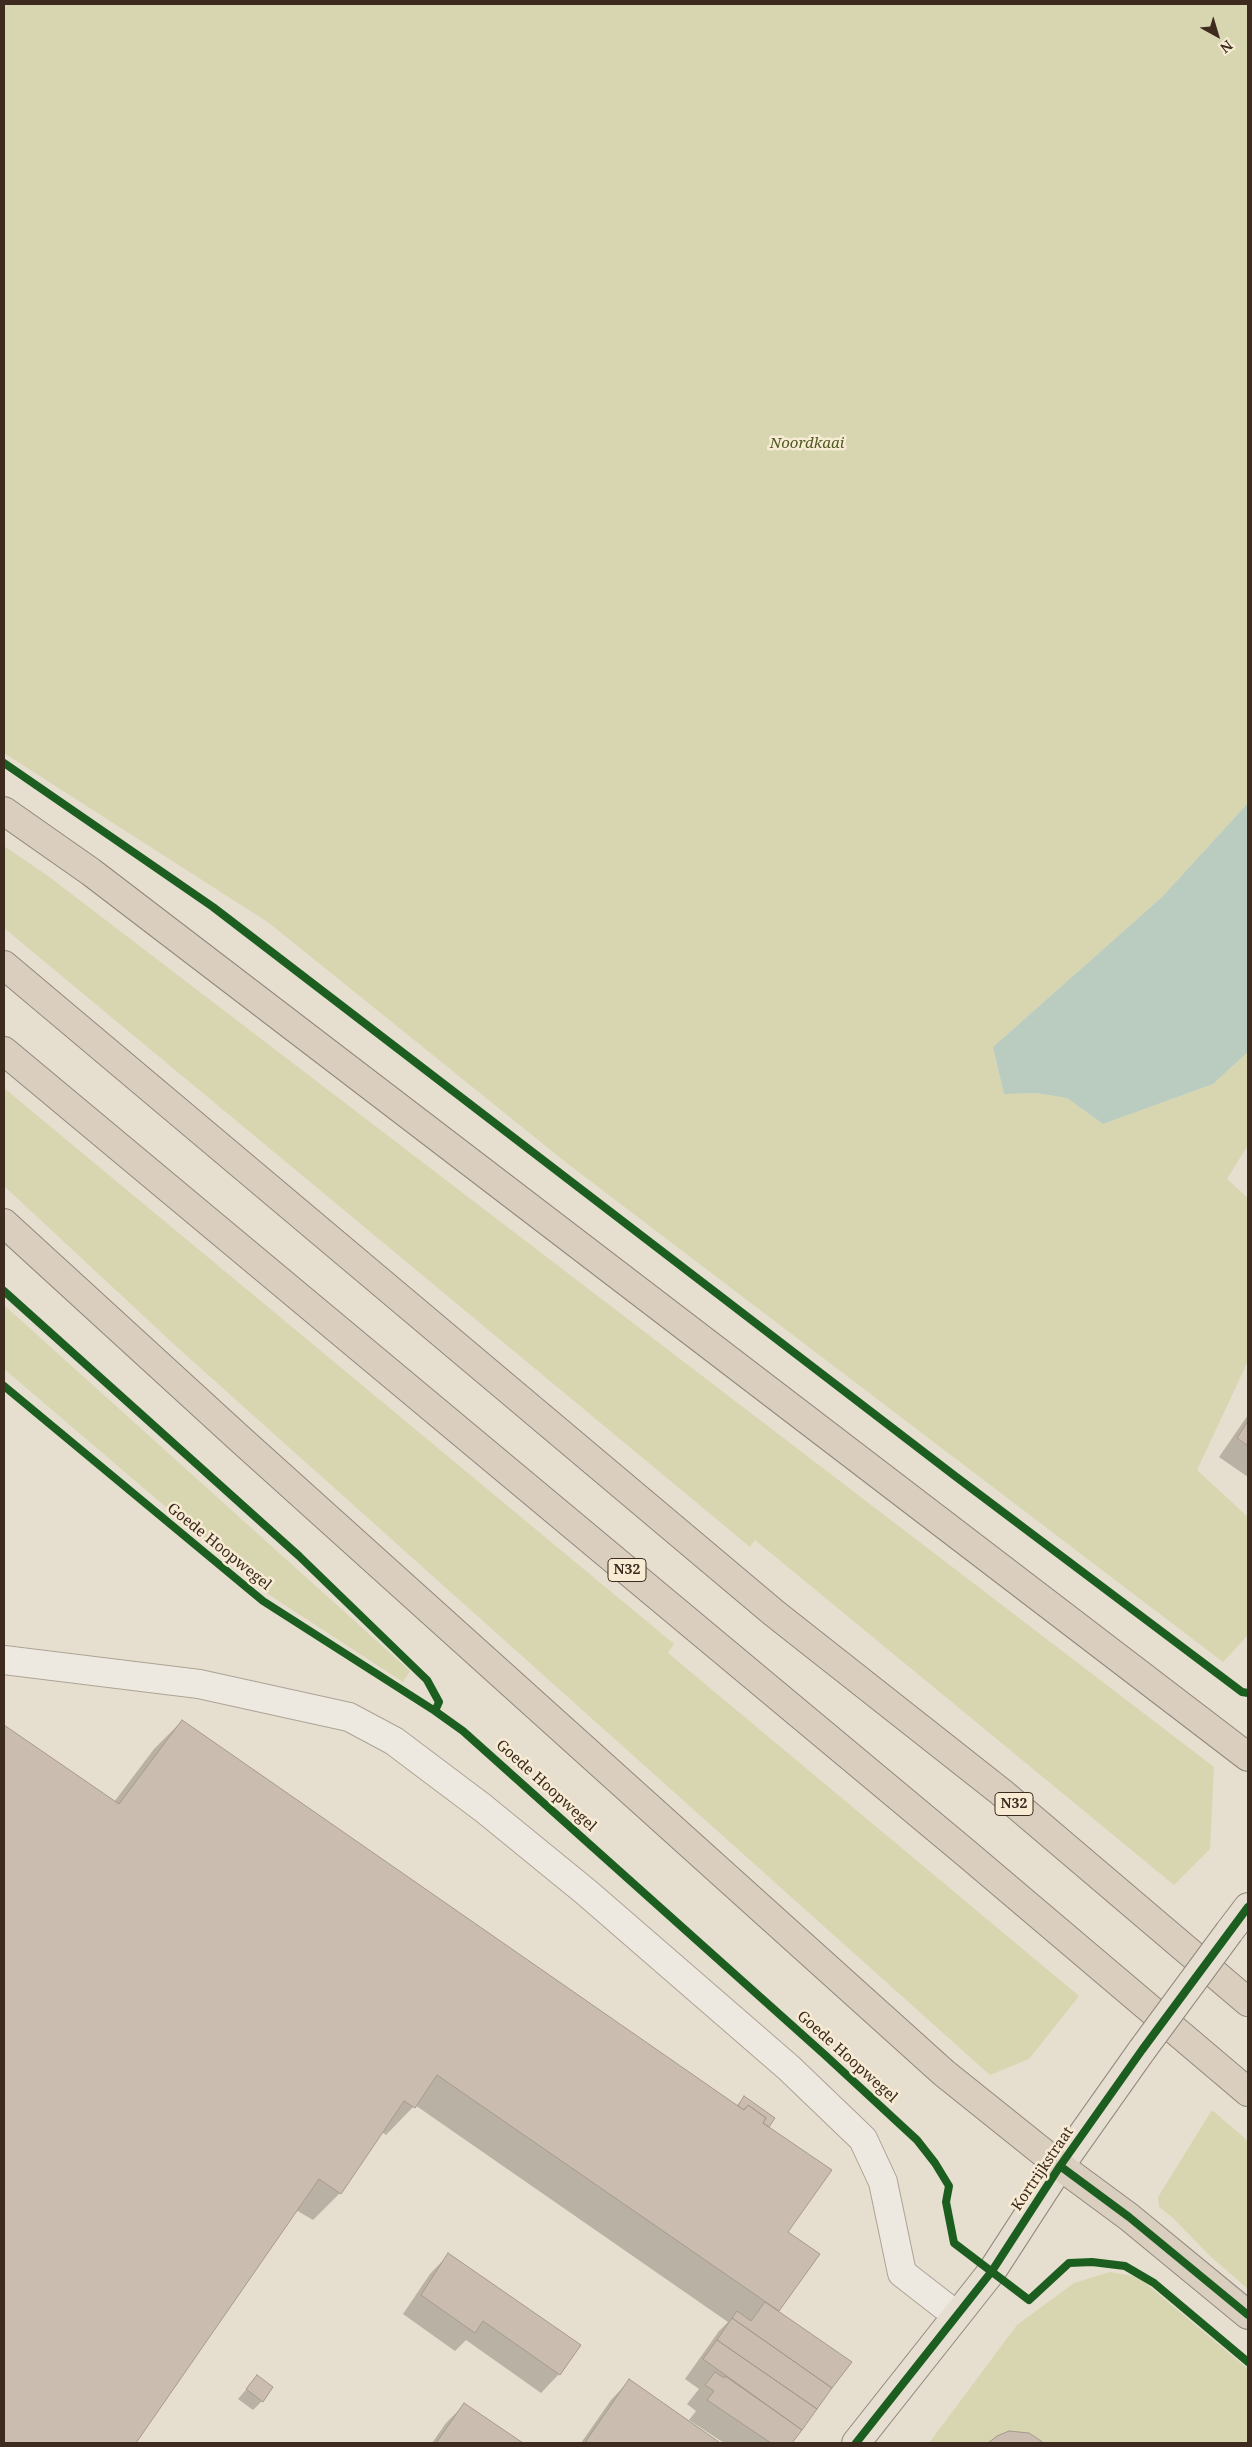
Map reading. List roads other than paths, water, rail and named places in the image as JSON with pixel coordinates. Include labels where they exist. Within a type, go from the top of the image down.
[{"type":"highway","points":[[4,811],[91,872],[1248,1757]]},
{"type":"highway","name":"N32","points":[[4,965],[774,1614],[1001,1792],[1248,2002]]},
{"type":"highway","name":"N32","points":[[4,1051],[959,1846],[1248,2092]]},
{"type":"highway","points":[[4,1223],[240,1439],[944,2073],[1060,2166],[1129,2217],[1248,2314]]},
{"type":"main road","name":"Kortrijkstraat","points":[[856,2443],[992,2271],[1060,2166],[1142,2050],[1248,1907]]},
{"type":"lane","points":[[4,1660],[199,1684],[349,1717],[394,1741],[483,1808],[586,1892],[789,2068],[863,2139],[883,2182],[902,2273],[956,2316]]},
{"type":"park label","name":"Noordkaai","points":[[807,444]]}]
